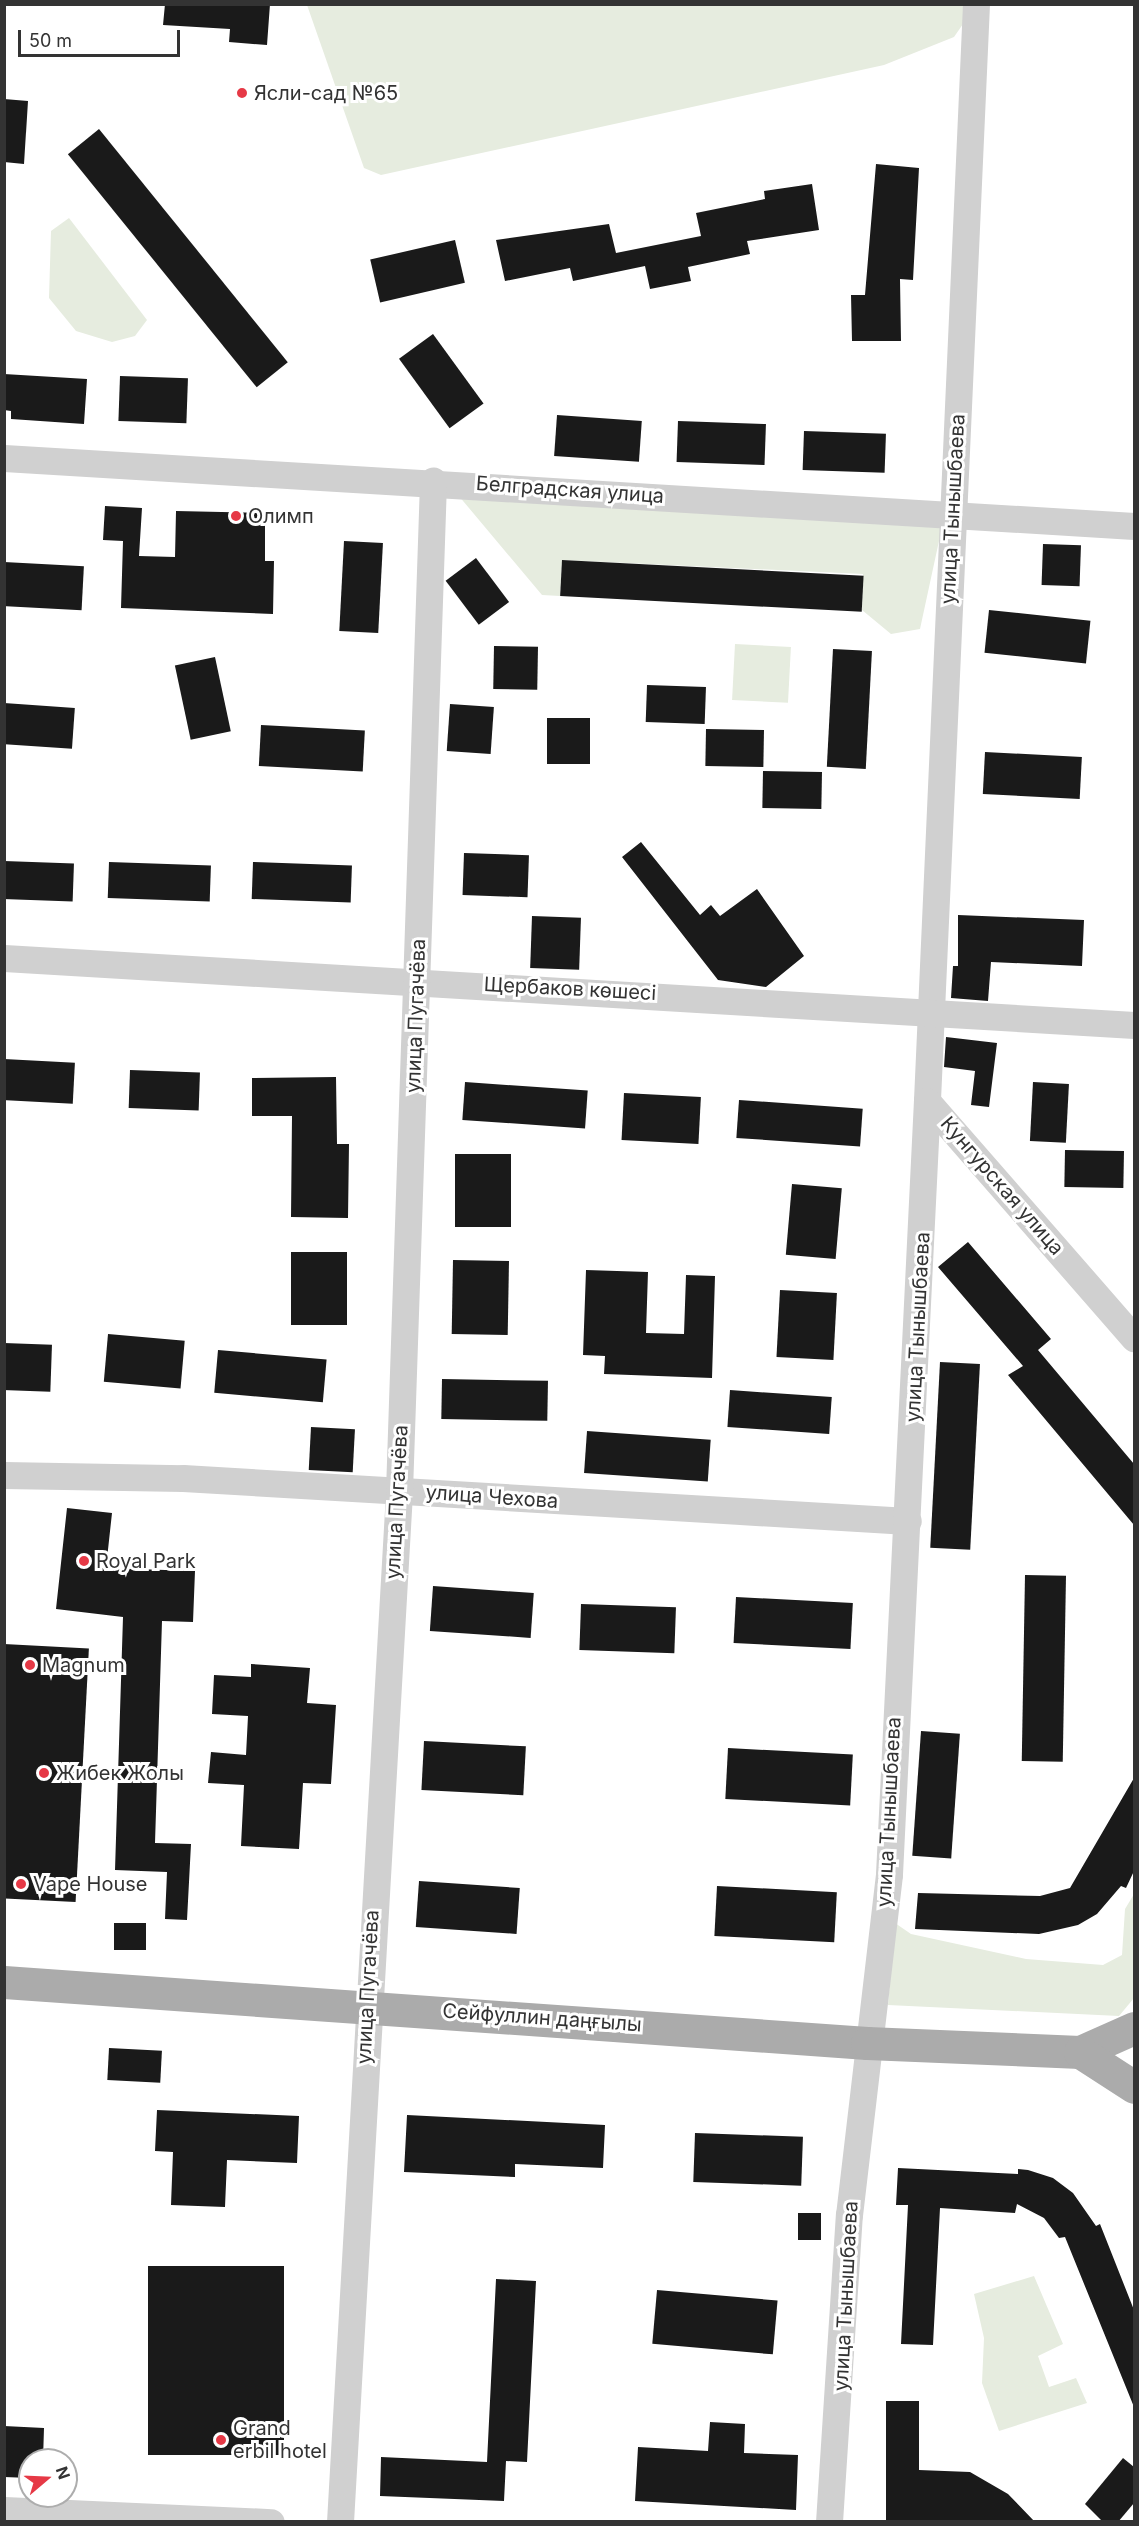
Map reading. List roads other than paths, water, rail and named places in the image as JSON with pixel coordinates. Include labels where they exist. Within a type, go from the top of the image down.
[{"type":"main road","name":"Сейфуллин даңғылы","points":[[4,1982],[867,2043],[1080,2052],[1134,2028]]},
{"type":"main road","points":[[1080,2052],[1134,2087]]},
{"type":"street","name":"улица Тынышбаева","points":[[933,1013],[976,4]]},
{"type":"street","name":"Белградская улица","points":[[4,458],[433,481],[1134,526]]},
{"type":"street","name":"улица Пугачёва","points":[[339,2522],[367,2007],[399,1491],[433,481]]},
{"type":"street","name":"Щербаков көшесі","points":[[4,958],[417,980],[1134,1025]]},
{"type":"street","name":"Кунгурская улица","points":[[933,1013],[927,1101],[1134,1338]]},
{"type":"street","name":"улица Тынышбаева","points":[[829,2522],[867,2043],[889,1874],[927,1101]]},
{"type":"street","name":"улица Чехова","points":[[4,1474],[399,1491],[908,1521]]},
{"type":"street","points":[[4,2510],[271,2522]]},
{"type":"place","name":"Ясли-сад №65","points":[[242,93]]},
{"type":"place","name":"Олимп","points":[[236,516]]},
{"type":"place","name":"Royal Park","points":[[84,1561]]},
{"type":"place","name":"Magnum","points":[[30,1665]]},
{"type":"place","name":"Жибек Жолы","points":[[44,1773]]},
{"type":"place","name":"Vape House","points":[[21,1884]]},
{"type":"place","name":"Grand erbil hotel","points":[[221,2440]]}]
